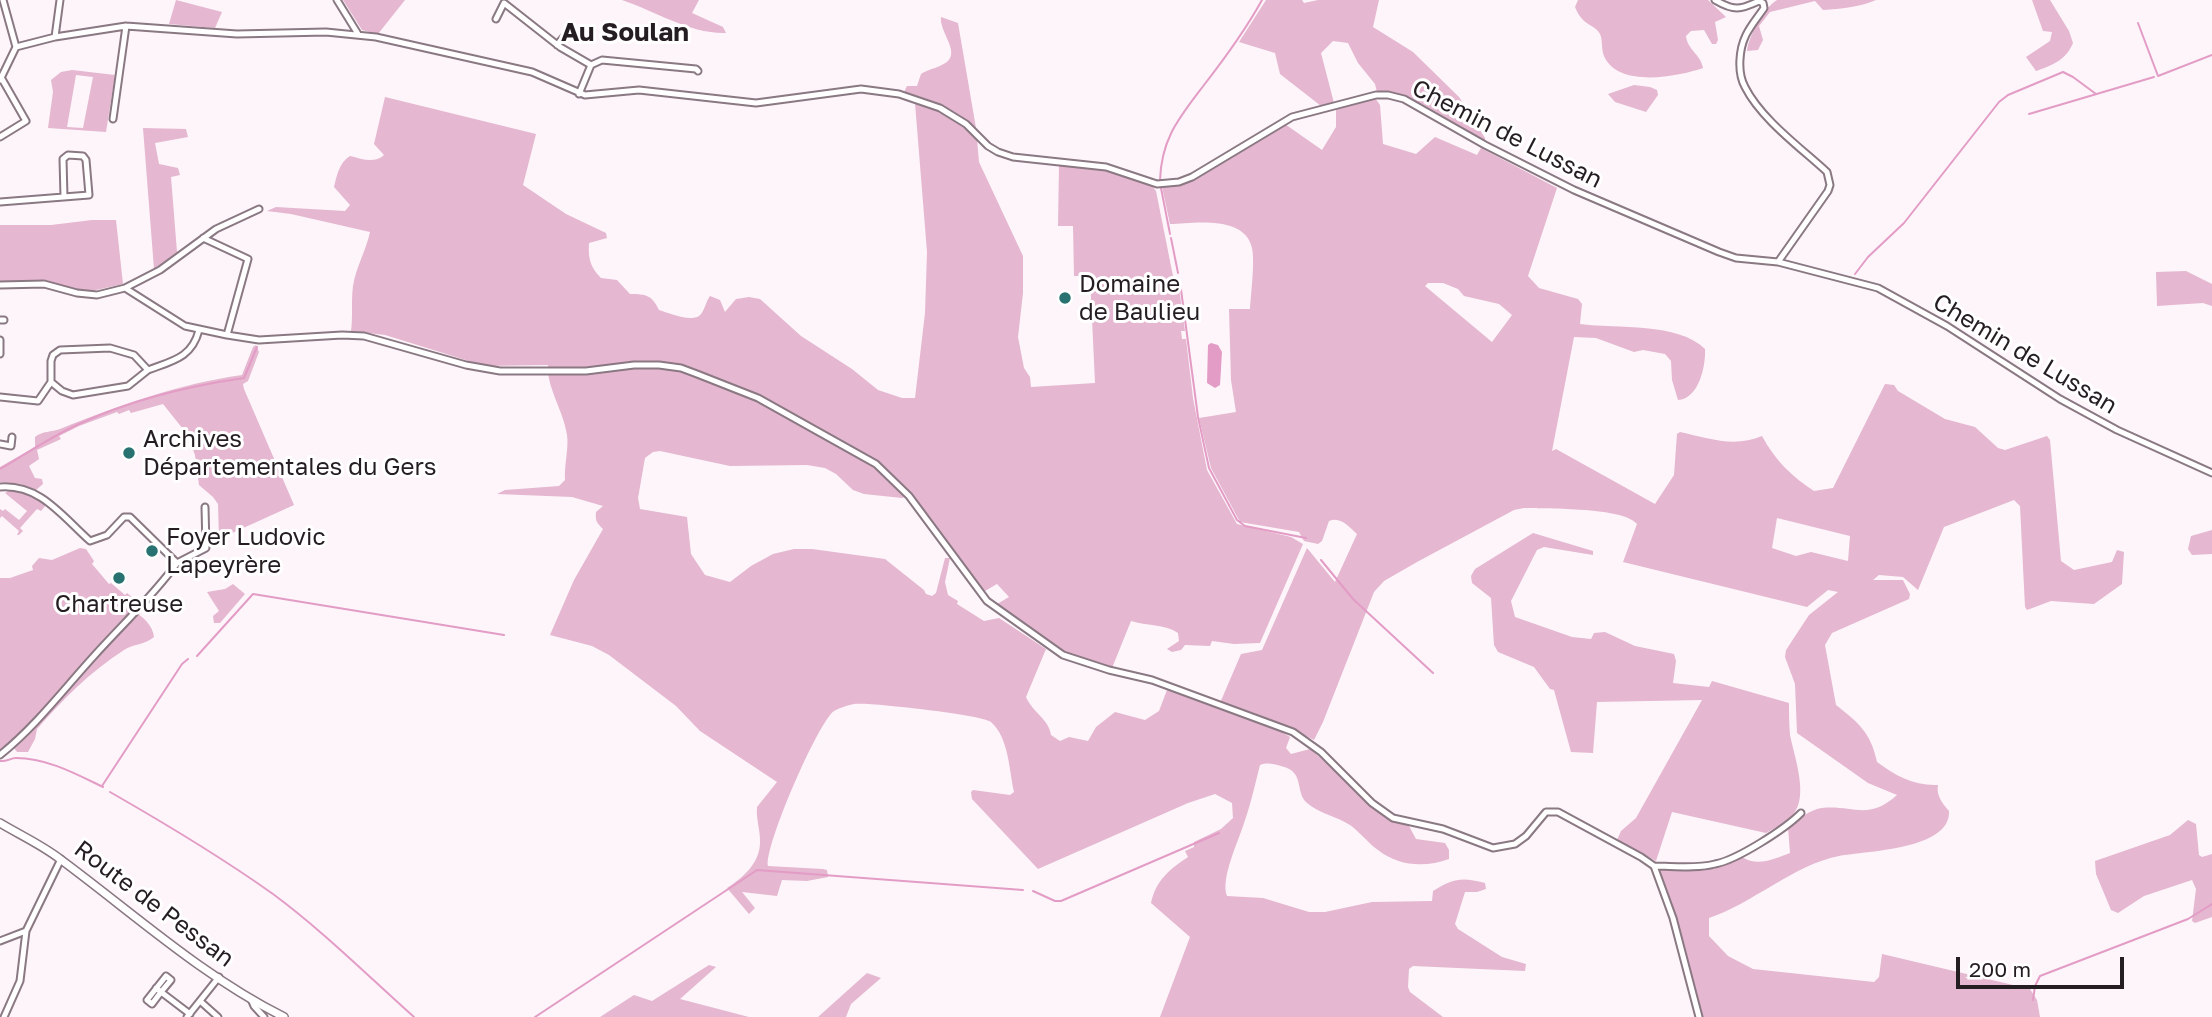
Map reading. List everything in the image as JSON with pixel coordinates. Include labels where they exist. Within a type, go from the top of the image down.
[{"type":"main road","name":"Route de Pessan","points":[[0,823],[61,859],[129,914],[251,999],[284,1017]]},
{"type":"street","points":[[0,137],[26,121],[1,79],[16,47],[3,0]]},
{"type":"street","points":[[55,37],[60,0]]},
{"type":"street","points":[[337,0],[358,34]]},
{"type":"street","points":[[1715,0],[1735,8],[1745,8],[1759,1],[1764,5],[1746,36],[1742,50],[1742,80],[1745,89],[1769,118],[1827,172],[1829,179],[1828,191],[1778,262]]},
{"type":"street","points":[[496,19],[504,4],[557,45],[590,65]]},
{"type":"street","points":[[113,119],[126,26]]},
{"type":"street","name":"Chemin de Lussan","points":[[16,47],[55,37],[126,26],[237,34],[326,32],[358,34],[532,72],[579,94],[639,90],[756,103],[875,89],[899,94],[954,114],[998,152],[1013,157],[1107,167],[1157,184],[1180,182],[1192,177],[1292,117],[1388,94],[1422,107],[1485,145],[1574,190],[1718,253],[1735,258],[1778,262],[1878,288],[1947,326],[2060,399],[2118,430],[2212,473]]},
{"type":"street","points":[[557,45],[569,30]]},
{"type":"street","points":[[579,94],[590,65],[602,60],[698,71]]},
{"type":"street","points":[[0,202],[64,197],[89,195],[86,160],[83,156],[68,155],[63,159],[64,197]]},
{"type":"street","points":[[0,285],[44,284],[77,293],[97,295],[125,288],[160,270],[216,229],[259,209]]},
{"type":"street","points":[[202,238],[248,259],[227,335]]},
{"type":"street","points":[[125,288],[172,319],[199,330],[227,335],[259,340],[364,336],[379,338],[466,365],[499,371],[586,371],[659,365],[681,368],[758,398],[876,464],[909,496],[987,601],[1063,655],[1152,680],[1293,732],[1321,752],[1372,803],[1393,818],[1443,829],[1493,848],[1504,848],[1525,836],[1546,812],[1558,812],[1641,857],[1654,866],[1673,918],[1699,1017]]},
{"type":"street","points":[[51,382],[62,391],[73,395],[128,386],[148,370],[190,351],[199,330]]},
{"type":"street","points":[[0,340],[0,354]]},
{"type":"street","points":[[0,397],[37,401],[51,382],[51,361],[53,355],[60,350],[110,348],[134,355],[148,370]]},
{"type":"street","points":[[0,444],[11,446],[12,437]]},
{"type":"street","points":[[0,487],[20,488],[37,493],[90,541],[107,535],[122,519],[130,517],[177,563]]},
{"type":"street","points":[[0,755],[50,708],[93,657],[151,597],[177,563],[206,548],[205,507]]},
{"type":"street","points":[[1654,866],[1723,863],[1801,813]]},
{"type":"street","points":[[4,1017],[20,981],[26,931],[61,859]]},
{"type":"street","points":[[0,941],[26,931]]},
{"type":"street","points":[[159,990],[188,1015],[219,977]]},
{"type":"street","points":[[251,999],[264,1017]]},
{"type":"street","points":[[200,1001],[218,1017]]},
{"type":"shaded area","points":[[176,0],[222,12],[215,28],[169,24]]},
{"type":"shaded area","points":[[343,0],[405,0],[378,34],[362,30]]},
{"type":"shaded area","points":[[622,0],[699,0],[692,13],[723,27],[726,33],[686,26]]},
{"type":"shaded area","points":[[1266,0],[1302,0],[1304,3],[1318,0],[1379,0],[1373,27],[1413,52],[1459,97],[1485,141],[1422,104],[1387,91],[1377,92],[1375,84],[1358,63],[1348,43],[1333,41],[1321,53],[1334,103],[1321,106],[1280,74],[1275,53],[1239,42]]},
{"type":"shaded area","points":[[1578,0],[1708,0],[1726,17],[1715,22],[1718,40],[1716,44],[1712,44],[1704,30],[1691,31],[1686,36],[1703,68],[1664,77],[1635,76],[1622,73],[1611,66],[1604,56],[1600,34],[1585,21],[1575,7]]},
{"type":"shaded area","points":[[1777,0],[1876,0],[1823,10],[1815,1],[1770,12],[1759,26],[1763,40],[1758,50],[1747,51],[1758,22]]},
{"type":"shaded area","points":[[2032,0],[2050,0],[2069,31],[2073,43],[2067,54],[2058,61],[2036,71],[2026,57],[2050,41],[2052,32],[2043,31]]},
{"type":"shaded area","points":[[941,17],[958,23],[976,128],[942,106],[904,92],[907,86],[917,86],[921,74],[945,63],[951,57]]},
{"type":"shaded area","points":[[72,70],[115,75],[106,132],[48,128],[53,92],[51,80],[61,72]],"holes":[[[76,75],[93,77],[83,128],[67,127]]]},
{"type":"shaded area","points":[[1634,85],[1657,90],[1658,95],[1646,112],[1615,102],[1608,94]]},
{"type":"shaded area","points":[[385,97],[536,134],[523,185],[566,214],[606,233],[607,238],[589,243],[590,262],[601,278],[617,280],[630,294],[648,296],[659,310],[685,318],[699,316],[710,296],[720,300],[725,312],[736,299],[760,299],[801,336],[852,369],[878,390],[902,398],[915,398],[925,313],[927,252],[915,103],[950,116],[977,139],[979,162],[1023,256],[1023,293],[1018,337],[1031,387],[1095,383],[1090,276],[1074,276],[1073,226],[1058,226],[1059,165],[1106,170],[1152,186],[1156,191],[1173,276],[1178,281],[1185,331],[1181,331],[1182,339],[1186,339],[1193,398],[1207,470],[1237,524],[1291,537],[1303,544],[1260,643],[1212,641],[1210,646],[1185,645],[1181,650],[1172,652],[1167,649],[1179,641],[1178,633],[1167,628],[1131,621],[1112,668],[1066,653],[1006,613],[997,604],[1009,597],[997,584],[985,591],[963,566],[911,494],[902,498],[864,494],[853,490],[825,468],[807,465],[730,466],[660,451],[653,452],[645,458],[638,498],[640,509],[687,517],[691,554],[705,575],[730,582],[773,554],[794,549],[812,549],[885,559],[926,594],[932,596],[936,593],[945,558],[950,558],[945,582],[948,595],[958,601],[957,604],[984,621],[999,618],[1046,649],[1026,697],[1050,729],[1051,735],[1060,741],[1069,737],[1088,741],[1096,727],[1115,712],[1145,720],[1159,711],[1167,690],[1280,731],[1290,737],[1286,748],[1291,754],[1310,749],[1368,802],[1409,826],[1416,839],[1445,843],[1449,850],[1449,859],[1431,864],[1412,864],[1394,859],[1374,847],[1350,825],[1307,803],[1297,777],[1289,769],[1263,764],[1260,765],[1249,809],[1228,870],[1227,896],[1263,898],[1309,912],[1325,912],[1372,902],[1432,901],[1433,891],[1447,883],[1464,879],[1485,883],[1486,889],[1465,892],[1455,924],[1458,929],[1502,957],[1526,964],[1525,971],[1413,966],[1409,969],[1410,992],[1443,1017],[1160,1017],[1190,937],[1151,903],[1153,895],[1165,876],[1188,857],[1185,851],[1194,847],[1194,842],[1221,829],[1233,818],[1232,803],[1215,794],[1188,803],[1038,869],[972,799],[973,790],[1010,795],[1014,792],[1005,745],[991,722],[948,713],[880,705],[849,705],[834,711],[826,720],[805,760],[774,835],[768,866],[823,869],[827,870],[828,877],[807,881],[782,880],[777,896],[742,892],[755,908],[749,914],[727,888],[745,874],[758,855],[760,840],[757,807],[777,782],[700,731],[676,706],[609,655],[592,646],[550,635],[574,580],[603,529],[597,522],[596,512],[603,506],[572,497],[497,494],[505,490],[559,486],[565,480],[567,435],[550,382],[548,365],[485,366],[385,335],[351,331],[353,286],[370,232],[267,211],[276,207],[345,211],[350,205],[334,187],[337,174],[343,162],[350,156],[372,160],[384,155],[374,144]]},
{"type":"shaded area","points":[[1375,98],[1380,105],[1383,144],[1416,154],[1435,137],[1477,155],[1481,148],[1557,188],[1528,276],[1539,288],[1578,299],[1582,304],[1580,324],[1646,328],[1679,334],[1705,349],[1704,364],[1696,388],[1685,398],[1678,400],[1672,380],[1671,361],[1665,354],[1643,350],[1634,352],[1596,338],[1574,337],[1552,451],[1556,449],[1655,504],[1674,475],[1677,434],[1680,432],[1731,442],[1762,436],[1778,460],[1814,491],[1833,488],[1885,384],[1894,385],[1898,391],[1945,419],[1975,427],[1998,448],[2005,450],[2047,436],[2050,440],[2061,561],[2074,570],[2112,562],[2117,550],[2124,552],[2122,584],[2094,604],[2051,601],[2027,610],[2020,506],[2014,500],[1944,527],[1918,590],[1903,577],[1879,575],[1873,580],[1903,580],[1910,594],[1909,599],[1832,633],[1825,645],[1836,705],[1863,729],[1877,762],[1906,779],[1921,784],[1938,785],[1940,799],[1949,811],[1946,824],[1936,834],[1922,841],[1822,861],[1709,918],[1709,936],[1728,956],[1753,969],[1874,982],[1879,977],[1882,954],[2030,989],[2037,1000],[2040,1017],[1703,1017],[1677,920],[1658,875],[1659,869],[1714,869],[1742,857],[1760,862],[1772,860],[1790,853],[1788,827],[1809,813],[1822,808],[1869,810],[1878,808],[1897,795],[1868,783],[1797,733],[1795,684],[1785,657],[1786,650],[1809,615],[1838,592],[1828,590],[1807,607],[1623,562],[1637,524],[1629,518],[1584,510],[1524,508],[1514,510],[1417,562],[1384,581],[1374,592],[1314,740],[1220,703],[1241,654],[1262,650],[1307,548],[1335,582],[1357,534],[1344,523],[1329,521],[1322,541],[1318,544],[1304,541],[1299,532],[1240,522],[1211,468],[1199,418],[1236,412],[1231,380],[1229,309],[1250,309],[1252,248],[1240,230],[1229,226],[1205,222],[1170,224],[1162,187],[1180,184],[1282,122],[1322,150],[1336,127],[1336,110]],"holes":[[[1428,283],[1443,283],[1458,289],[1464,296],[1499,304],[1512,315],[1492,342],[1425,286]],[[1777,518],[1850,536],[1848,561],[1811,552],[1796,556],[1772,548]]]},
{"type":"shaded area","points":[[143,128],[186,129],[188,137],[155,143],[159,164],[178,168],[180,175],[171,177],[177,252],[154,269]]},
{"type":"shaded area","points":[[116,220],[123,284],[87,292],[45,281],[0,282],[0,225],[51,225]]},
{"type":"shaded area","points":[[2186,271],[2212,284],[2212,306],[2203,303],[2157,306],[2156,272]]},
{"type":"shaded area","points":[[256,345],[259,352],[248,381],[243,384],[244,389],[294,505],[219,539],[218,504],[199,485],[195,455],[187,434],[163,404],[131,413],[129,410],[119,414],[117,412],[79,426],[59,436],[61,439],[37,450],[39,459],[29,466],[35,478],[42,479],[43,484],[36,490],[20,484],[0,482],[0,467],[35,447],[35,437],[38,435],[149,396],[242,375]]},
{"type":"shaded area","points":[[1208,345],[1218,345],[1222,352],[1220,385],[1215,388],[1207,383]]},
{"type":"shaded area","points":[[10,490],[30,494],[46,505],[41,511],[37,509],[20,528],[23,531],[19,535],[19,531],[2,516],[0,518],[0,509],[5,509],[19,520],[27,511],[5,493]]},
{"type":"shaded area","points":[[2212,530],[2212,554],[2192,555],[2188,549],[2191,536]]},
{"type":"shaded area","points":[[1533,533],[1593,551],[1593,555],[1544,547],[1537,550],[1511,601],[1515,617],[1572,637],[1591,639],[1594,633],[1605,632],[1635,646],[1674,654],[1676,661],[1673,683],[1709,687],[1712,681],[1789,703],[1790,735],[1800,783],[1799,802],[1790,817],[1766,833],[1672,812],[1656,861],[1617,840],[1621,831],[1636,818],[1702,700],[1597,702],[1593,753],[1571,752],[1554,690],[1550,689],[1534,667],[1498,652],[1494,645],[1491,598],[1472,583],[1471,576],[1475,569]]},
{"type":"shaded area","points":[[80,548],[86,549],[94,561],[92,564],[109,584],[139,603],[133,611],[147,622],[154,637],[124,650],[78,686],[37,729],[28,752],[17,752],[11,744],[0,752],[0,578],[10,578],[33,570],[32,566],[39,558],[52,560]]},
{"type":"shaded area","points":[[233,584],[245,594],[220,623],[214,623],[213,616],[219,611],[207,592],[225,589]]},
{"type":"shaded area","points":[[2188,820],[2196,824],[2199,855],[2202,857],[2212,854],[2212,917],[2195,923],[2192,921],[2196,889],[2192,880],[2144,896],[2118,913],[2111,910],[2096,874],[2095,861],[2170,835]]},
{"type":"shaded area","points":[[709,965],[716,967],[680,999],[749,1017],[600,1017],[634,995],[652,1001]]},
{"type":"shaded area","points":[[867,973],[881,978],[851,1004],[846,1017],[818,1017]]},
{"type":"waterway","points":[[1160,181],[1164,152],[1173,129],[1235,43],[1262,0]]},
{"type":"waterway","points":[[2138,23],[2158,76],[2212,55]]},
{"type":"waterway","points":[[1855,274],[1868,257],[1904,223],[1999,102],[2008,95],[2063,72],[2096,94]]},
{"type":"waterway","points":[[2029,114],[2154,77]]},
{"type":"waterway","points":[[1161,188],[1170,234]]},
{"type":"waterway","points":[[1171,238],[1178,273]]},
{"type":"waterway","points":[[1180,282],[1198,417],[1209,468],[1237,520],[1245,526],[1306,538]]},
{"type":"waterway","points":[[0,469],[99,415],[181,390],[244,378],[257,347]]},
{"type":"waterway","points":[[1321,560],[1353,599],[1433,673]]},
{"type":"waterway","points":[[197,656],[253,594],[504,635]]},
{"type":"waterway","points":[[102,786],[182,664],[188,659]]},
{"type":"waterway","points":[[0,761],[16,758],[39,761],[103,787]]},
{"type":"waterway","points":[[110,792],[193,841],[292,908],[414,1017]]},
{"type":"waterway","points":[[1033,891],[1061,901],[1219,833]]},
{"type":"waterway","points":[[535,1017],[757,870],[1023,890]]},
{"type":"waterway","points":[[2033,1000],[2040,976],[2188,919],[2212,904]]},
{"type":"place","name":"Domaine de Baulieu","points":[[1065,298]]},
{"type":"place","name":"Archives Départementales du Gers","points":[[129,453]]},
{"type":"place","name":"Foyer Ludovic Lapeyrère","points":[[152,551]]},
{"type":"place","name":"Chartreuse","points":[[119,578]]},
{"type":"district","name":"Au Soulan","points":[[625,33]]}]
